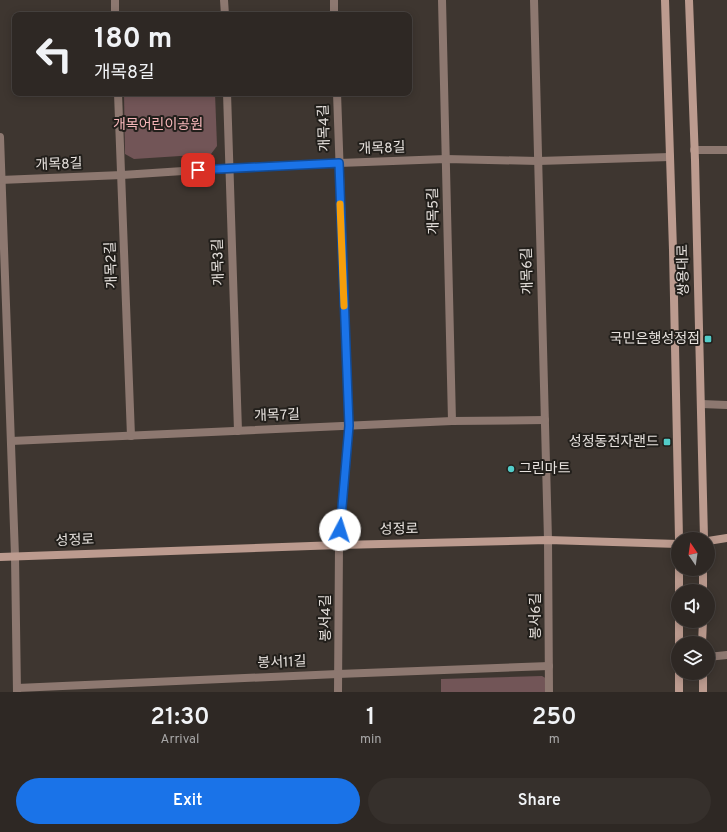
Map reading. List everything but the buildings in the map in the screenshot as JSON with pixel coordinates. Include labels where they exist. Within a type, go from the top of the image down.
[{"type":"main road","name":"쌍용대로","points":[[665,0],[679,532]]},
{"type":"main road","name":"쌍용대로","points":[[689,0],[704,532]]},
{"type":"main road","points":[[715,540],[727,538]]},
{"type":"main road","name":"성정로","points":[[0,557],[339,545],[548,540],[671,544]]},
{"type":"main road","points":[[679,680],[679,692]]},
{"type":"main road","points":[[703,680],[703,692]]},
{"type":"street","points":[[115,0],[115,12]]},
{"type":"street","points":[[224,0],[225,12]]},
{"type":"street","points":[[334,0],[334,12]]},
{"type":"street","name":"개목5길","points":[[442,0],[452,421]]},
{"type":"street","name":"개목6길","points":[[534,0],[548,540]]},
{"type":"street","name":"개목2길","points":[[118,96],[131,436]]},
{"type":"street","name":"개목3길","points":[[227,96],[228,168],[238,431]]},
{"type":"street","name":"개목4길","points":[[337,96],[349,426],[339,545]]},
{"type":"street","points":[[0,137],[15,556],[17,690]]},
{"type":"street","points":[[694,150],[727,150]]},
{"type":"street","name":"개목8길","points":[[1,180],[122,176],[228,168],[339,163],[446,160],[538,161],[670,157]]},
{"type":"street","points":[[701,404],[727,405]]},
{"type":"street","name":"개목7길","points":[[11,441],[452,421],[545,420]]},
{"type":"street","name":"봉서6길","points":[[548,540],[549,692]]},
{"type":"street","name":"봉서4길","points":[[338,692],[339,545]]},
{"type":"street","points":[[715,656],[727,655]]},
{"type":"street","name":"봉서11길","points":[[17,690],[338,674],[549,666]]},
{"type":"green space","name":"개목어린이공원","points":[[124,96],[215,96],[217,146],[211,154],[134,159],[125,154]]},
{"type":"green space","points":[[542,676],[549,680],[551,692],[441,692],[441,679]]},
{"type":"slow traffic","points":[[340,204],[344,306]]},
{"type":"place","name":"국민은행성정점","points":[[708,339]]},
{"type":"place","name":"성정동전자랜드","points":[[667,442]]},
{"type":"place","name":"그린마트","points":[[511,469]]},
{"type":"route","points":[[198,170],[339,163],[349,426],[340,530]]}]
